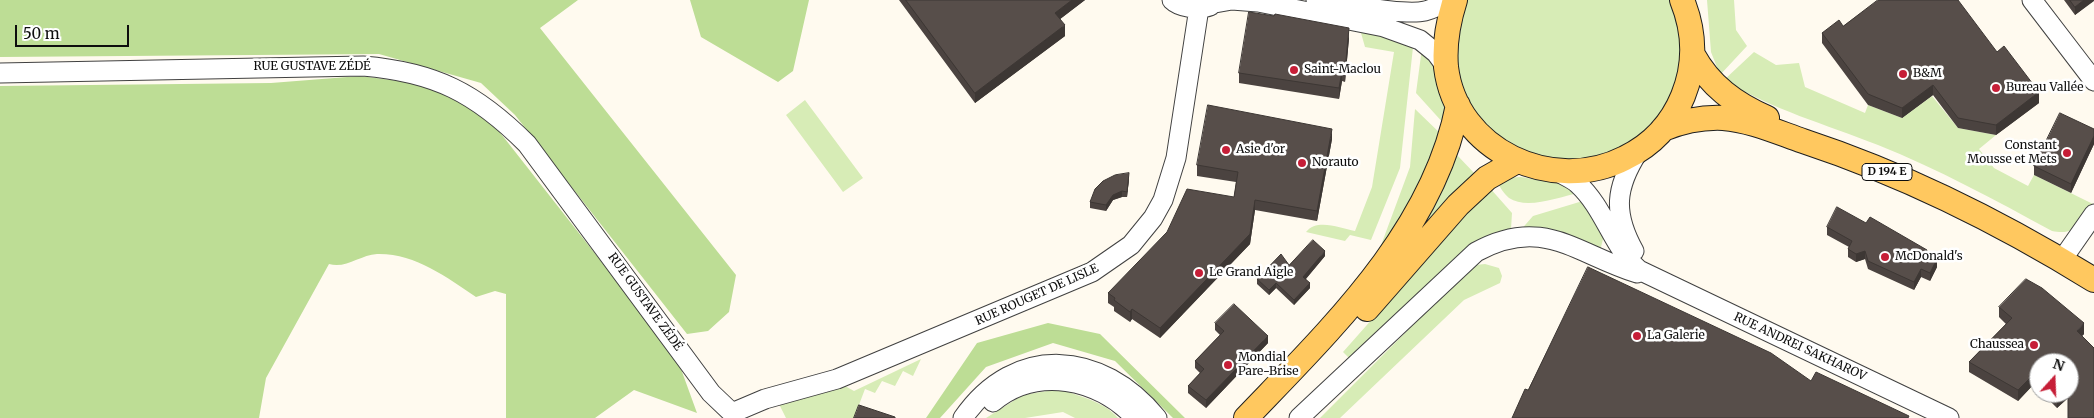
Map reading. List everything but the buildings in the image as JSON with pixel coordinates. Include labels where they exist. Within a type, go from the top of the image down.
[{"type":"main road","points":[[1455,0],[1446,37],[1446,68],[1458,105],[1474,128],[1493,147],[1517,161],[1537,168],[1558,172],[1602,169],[1638,152],[1664,129],[1678,107],[1688,82],[1693,55],[1692,33],[1686,4]]},
{"type":"main road","name":"D 194 E","points":[[1693,55],[1701,70],[1715,87],[1754,112],[1879,161],[1955,195],[2066,254],[2094,272]]},
{"type":"main road","points":[[1269,418],[1376,288],[1392,253],[1439,169],[1451,138],[1458,105]]},
{"type":"main road","name":"D 194 E","points":[[1664,129],[1688,120],[1722,118],[1760,126],[1829,149],[1881,169],[1956,203],[2056,256],[2094,280]]},
{"type":"main road","points":[[1246,418],[1305,356],[1458,205],[1487,178],[1517,161]]},
{"type":"street","points":[[1172,0],[1184,6],[1252,1],[1384,27],[1420,40],[1436,53],[1446,68]]},
{"type":"street","points":[[1316,0],[1404,11],[1424,11],[1438,6],[1446,0]]},
{"type":"street","points":[[2032,0],[2094,81]]},
{"type":"street","name":"RUE ROUGET DE LISLE","points":[[733,416],[765,399],[837,380],[1092,272],[1131,245],[1153,218],[1170,179],[1211,4]]},
{"type":"street","name":"RUE GUSTAVE ZÉDÉ","points":[[0,72],[363,66],[405,71],[435,79],[483,104],[503,119],[527,144],[711,393],[733,416]]},
{"type":"street","points":[[1638,152],[1623,178],[1618,203],[1628,241],[1650,277]]},
{"type":"street","name":"RUE ANDREI SAKHAROV","points":[[1558,172],[1577,182],[1588,194],[1627,259],[1650,277],[1950,418]]},
{"type":"street","points":[[2066,254],[2094,214]]},
{"type":"street","points":[[1299,418],[1476,252],[1494,242],[1515,237],[1545,238],[1567,243],[1634,273],[1650,277]]},
{"type":"street","points":[[963,418],[976,401],[1015,372],[1052,364],[1068,364],[1106,375],[1142,401],[1157,418]]},
{"type":"street","points":[[976,418],[1002,395],[1019,386],[1038,381],[1066,381],[1099,390],[1135,418]]},
{"type":"green space","points":[[0,0],[578,0],[540,28],[736,275],[729,312],[708,331],[687,334],[515,115],[481,83],[379,54],[0,57]]},
{"type":"green space","points":[[690,0],[809,0],[793,71],[778,82],[701,37]]},
{"type":"green space","points":[[1468,0],[1670,0],[1680,39],[1677,76],[1664,108],[1642,134],[1614,153],[1581,161],[1545,159],[1508,143],[1485,124],[1468,100],[1461,81],[1457,61],[1457,40],[1460,19]]},
{"type":"green space","points":[[1707,0],[1734,0],[1736,30],[1747,46],[1720,75],[1711,52]]},
{"type":"green space","points":[[1361,33],[1384,35],[1413,47],[1400,168],[1371,240],[1350,235],[1345,241],[1306,232],[1311,228],[1322,225],[1336,226],[1355,231],[1372,187],[1394,52],[1365,47]]},
{"type":"green space","points":[[1422,48],[1431,56],[1447,110],[1445,125],[1416,93]]},
{"type":"green space","points":[[1754,52],[1776,65],[1799,63],[1805,87],[1865,113],[1868,105],[1902,118],[1932,96],[1958,128],[1996,135],[1979,149],[1994,168],[2028,186],[2034,175],[2093,204],[2082,222],[2073,230],[2067,232],[2052,231],[1988,196],[1922,164],[1761,100],[1724,80]]},
{"type":"green space","points":[[360,76],[430,85],[487,116],[677,358],[697,413],[634,390],[595,418],[506,418],[506,294],[495,291],[476,297],[442,274],[417,262],[404,257],[377,254],[341,265],[329,264],[266,378],[259,418],[0,418],[0,86],[271,83]]},
{"type":"green space","points":[[805,100],[863,178],[843,192],[786,115]]},
{"type":"green space","points":[[1415,109],[1443,136],[1411,204],[1382,249],[1380,248],[1410,167]]},
{"type":"green space","points":[[1456,154],[1477,176],[1414,236]]},
{"type":"green space","points":[[1521,177],[1568,185],[1578,193],[1543,202],[1525,203],[1509,198],[1497,182],[1504,178]]},
{"type":"green space","points":[[1489,187],[1512,213],[1511,229],[1461,253],[1351,360],[1343,352]]},
{"type":"green space","points":[[1586,200],[1604,235],[1600,251],[1519,232],[1533,216]]},
{"type":"green space","points":[[1485,264],[1499,268],[1502,276],[1500,283],[1464,300],[1340,418],[1320,418],[1443,295],[1476,265]]},
{"type":"green space","points":[[1048,323],[1100,334],[1185,418],[1173,418],[1115,361],[1053,343],[986,367],[940,418],[926,418],[977,343]]},
{"type":"green space","points":[[921,359],[913,376],[903,371],[895,386],[882,381],[875,393],[865,389],[854,418],[786,418],[779,404],[845,386],[854,391]]},
{"type":"green space","points":[[1059,389],[1098,403],[1106,407],[1118,418],[1075,418],[1063,412],[1025,418],[986,418],[1023,395]]},
{"type":"place","name":"Saint-Maclou","points":[[1294,70]]},
{"type":"place","name":"B&M","points":[[1903,74]]},
{"type":"place","name":"Bureau Vallée","points":[[1996,88]]},
{"type":"place","name":"Asie d'or","points":[[1226,150]]},
{"type":"place","name":"Constant Mousse et Mets","points":[[2067,153]]},
{"type":"place","name":"Norauto","points":[[1302,163]]},
{"type":"place","name":"McDonald's","points":[[1885,257]]},
{"type":"place","name":"Le Grand Aigle","points":[[1199,273]]},
{"type":"place","name":"La Galerie","points":[[1637,336]]},
{"type":"place","name":"Chaussea","points":[[2034,345]]},
{"type":"place","name":"Mondial Pare-Brise","points":[[1228,365]]}]
